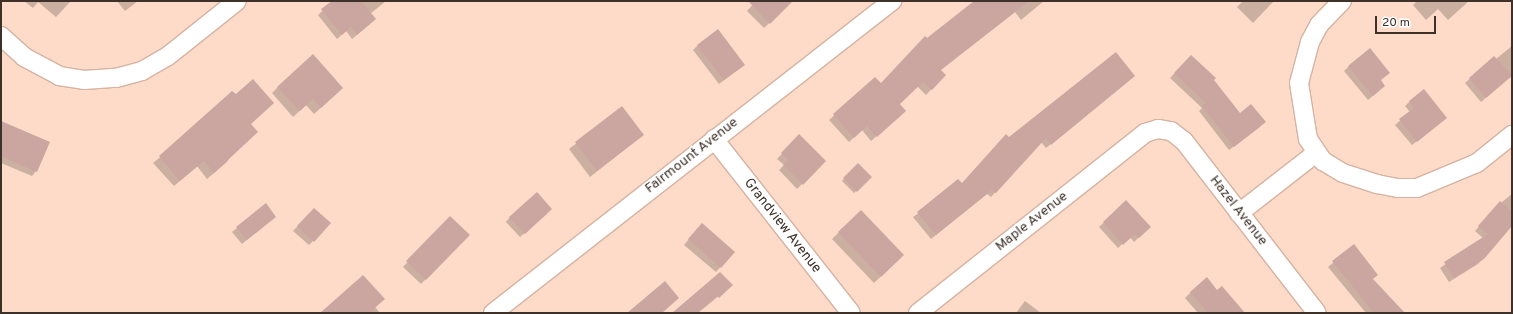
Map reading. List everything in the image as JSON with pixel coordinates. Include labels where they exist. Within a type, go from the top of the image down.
[{"type":"street","points":[[1,36],[24,58],[59,76],[84,80],[116,78],[142,71],[168,56],[237,1]]},
{"type":"street","name":"Fairmount Avenue","points":[[493,313],[892,1]]},
{"type":"street","points":[[1342,1],[1316,31],[1303,60],[1299,83],[1308,139],[1316,153],[1343,173],[1378,184],[1398,188],[1417,188],[1477,162],[1512,135]]},
{"type":"street","name":"Hazel Avenue","points":[[1147,133],[1158,129],[1177,135],[1240,213],[1317,313]]},
{"type":"street","name":"Maple Avenue","points":[[918,313],[1147,133]]},
{"type":"street","name":"Grandview Avenue","points":[[714,139],[851,313]]},
{"type":"street","points":[[1240,213],[1316,153]]},
{"type":"building","points":[[332,1],[361,1],[376,19],[357,35],[351,27],[342,35],[321,9]]},
{"type":"building","points":[[748,1],[793,1],[770,24]]},
{"type":"building","points":[[974,1],[1029,1],[941,70],[946,75],[932,90],[923,82],[900,104],[906,111],[877,137],[867,126],[854,138],[833,114],[875,77],[881,83],[925,36],[927,38]]},
{"type":"building","points":[[718,29],[745,65],[724,80],[697,45]]},
{"type":"building","points":[[1370,48],[1390,73],[1381,80],[1385,86],[1373,96],[1348,66]]},
{"type":"building","points":[[1116,52],[1135,76],[1051,145],[1046,138],[996,193],[992,190],[936,235],[917,212],[958,179],[962,183],[1006,134],[1009,137]]},
{"type":"building","points":[[313,54],[343,88],[321,108],[313,99],[300,111],[277,87]]},
{"type":"building","points":[[1191,55],[1216,78],[1214,80],[1240,113],[1251,104],[1266,122],[1234,147],[1202,106],[1206,103],[1174,73]]},
{"type":"building","points":[[1494,56],[1512,76],[1486,98],[1469,78]]},
{"type":"building","points":[[253,79],[274,103],[251,124],[258,132],[214,173],[204,161],[180,181],[159,156],[232,91],[236,94]]},
{"type":"building","points":[[1424,89],[1447,118],[1417,142],[1399,119],[1414,108],[1409,101]]},
{"type":"building","points":[[622,106],[644,135],[597,171],[575,142]]},
{"type":"building","points":[[1,121],[50,142],[37,172],[1,156]]},
{"type":"building","points":[[799,134],[826,161],[803,185],[783,165],[788,160],[781,153]]},
{"type":"building","points":[[858,163],[872,177],[857,192],[843,178]]},
{"type":"building","points":[[537,192],[552,209],[525,234],[509,217]]},
{"type":"building","points":[[1126,200],[1151,227],[1139,238],[1135,234],[1123,245],[1103,222]]},
{"type":"building","points":[[1500,201],[1512,212],[1512,226],[1484,259],[1454,278],[1444,262],[1488,234],[1478,226]]},
{"type":"building","points":[[266,203],[276,217],[247,240],[236,227]]},
{"type":"building","points":[[314,208],[331,223],[314,242],[297,226]]},
{"type":"building","points":[[861,210],[904,255],[881,277],[838,232]]},
{"type":"building","points":[[450,216],[470,235],[426,280],[406,261]]},
{"type":"building","points":[[702,223],[735,252],[721,268],[688,239]]},
{"type":"building","points":[[1354,244],[1378,275],[1373,279],[1405,313],[1374,313],[1332,261]]},
{"type":"building","points":[[720,272],[733,285],[719,298],[717,296],[697,313],[672,313]]},
{"type":"building","points":[[363,275],[385,299],[369,313],[320,313]]},
{"type":"building","points":[[1207,277],[1217,290],[1222,286],[1245,313],[1208,313],[1190,292]]},
{"type":"building","points":[[665,281],[679,298],[662,313],[627,313]]}]
